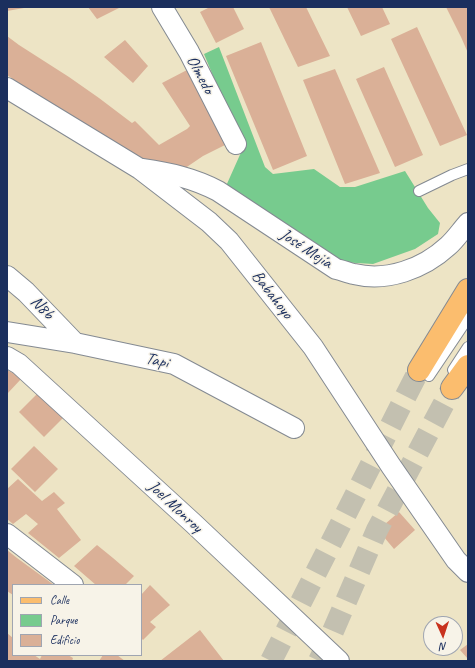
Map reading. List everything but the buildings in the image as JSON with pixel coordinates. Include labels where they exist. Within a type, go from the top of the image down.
[{"type":"main road","points":[[424,373],[468,290]]},
{"type":"main road","points":[[449,383],[468,366]]},
{"type":"street","name":"Olmedo","points":[[162,7],[189,52],[236,144]]},
{"type":"street","name":"Babahoyo","points":[[7,88],[140,169],[209,222],[229,241],[313,347],[447,548],[468,572]]},
{"type":"street","name":"José Mejía","points":[[140,169],[169,173],[187,178],[218,191],[336,269],[355,274],[370,276],[390,275],[412,269],[433,258],[448,246],[468,223]]},
{"type":"street","name":"N8b","points":[[7,276],[26,292],[74,343]]},
{"type":"street","name":"Tapi","points":[[7,332],[74,343],[174,364],[294,428]]},
{"type":"street","name":"Joel Monroy","points":[[7,357],[20,364],[194,524],[338,661]]},
{"type":"street","points":[[7,534],[72,584]]},
{"type":"lane","points":[[419,191],[468,169]]},
{"type":"lane","points":[[424,373],[468,318]]},
{"type":"lane","points":[[449,383],[468,347]]},
{"type":"green space","points":[[219,47],[265,167],[273,174],[314,169],[340,187],[355,187],[405,171],[428,208],[440,223],[438,234],[415,249],[373,264],[341,262],[226,186],[243,148],[204,54]]},
{"type":"tunnel","points":[[271,661],[419,370]]},
{"type":"tunnel","points":[[319,661],[377,530],[452,388]]}]
